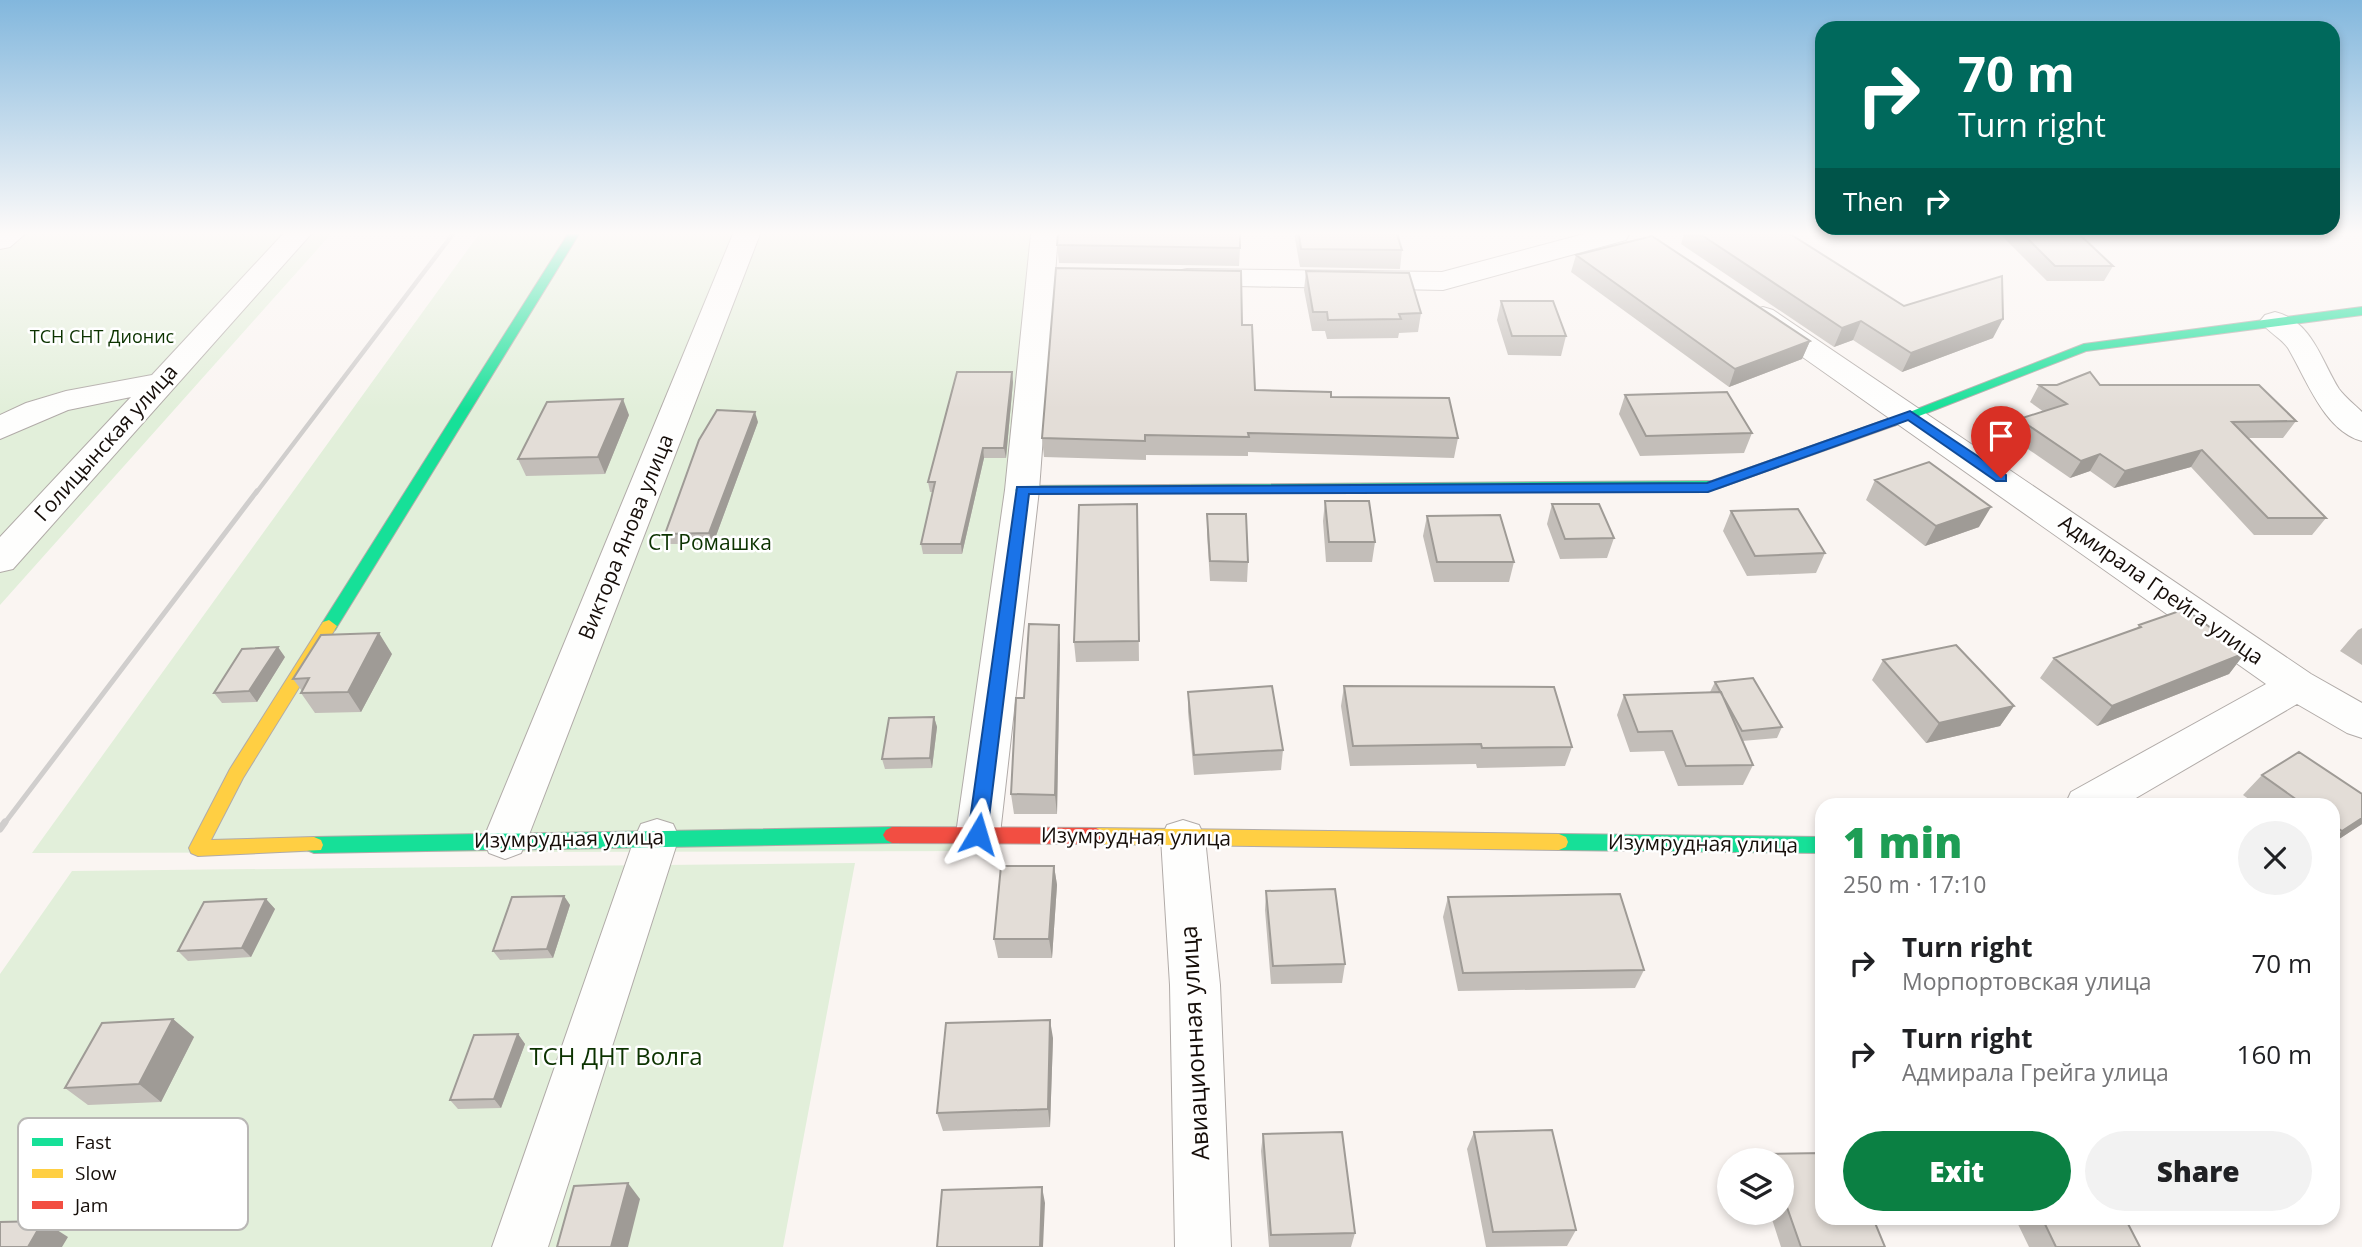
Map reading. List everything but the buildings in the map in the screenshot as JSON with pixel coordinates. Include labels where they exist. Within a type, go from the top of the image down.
[{"type":"street","name":"Голицынская улица","points":[[0,560],[244,292]]},
{"type":"street","name":"Изумрудная улица","points":[[538,292],[236,774],[198,848],[657,837],[978,834],[1815,845]]},
{"type":"street","name":"Виктора Янова улица","points":[[505,840],[724,292]]},
{"type":"street","points":[[978,834],[1022,490],[1052,292]]},
{"type":"street","name":"Адмирала Грейга улица","points":[[1743,302],[2297,685],[2362,722]]},
{"type":"street","points":[[1022,490],[1708,487],[1910,415],[2084,348],[2362,311]]},
{"type":"street","points":[[2275,321],[2299,341],[2328,395],[2362,431]]},
{"type":"street","points":[[0,429],[18,417],[85,394],[160,383]]},
{"type":"street","points":[[2099,798],[2297,685]]},
{"type":"street","points":[[520,1247],[657,837]]},
{"type":"street","name":"Авиационная улица","points":[[1183,838],[1195,985],[1203,1247]]},
{"type":"green space","name":"ТСН СНТ Дионис","points":[[0,292],[279,292],[0,605]]},
{"type":"green space","name":"СТ Ромашка","points":[[437,292],[1048,292],[986,851],[32,853]]},
{"type":"green space","name":"ТСН ДНТ Волга","points":[[855,863],[783,1247],[0,1247],[0,974],[72,871]]},
{"type":"railway","points":[[256,493],[409,292]]},
{"type":"railway","points":[[4,824],[257,491]]},
{"type":"railway","points":[[0,829],[5,822]]},
{"type":"traffic: fast","points":[[329,626],[538,292]]},
{"type":"traffic: fast","points":[[1891,422],[2084,348],[2362,311]]},
{"type":"traffic: fast","points":[[1022,490],[1714,485]]},
{"type":"traffic: fast","points":[[314,845],[892,835]]},
{"type":"traffic: fast","points":[[1559,842],[1815,845]]},
{"type":"traffic: slow","points":[[314,845],[198,848],[236,774],[329,626]]},
{"type":"traffic: slow","points":[[1096,836],[1559,842]]},
{"type":"traffic: jam","points":[[1714,485],[1891,422]]},
{"type":"traffic: jam","points":[[892,835],[1096,836]]},
{"type":"route","points":[[978,834],[1022,490],[1708,487],[1910,415],[2001,478]]}]
